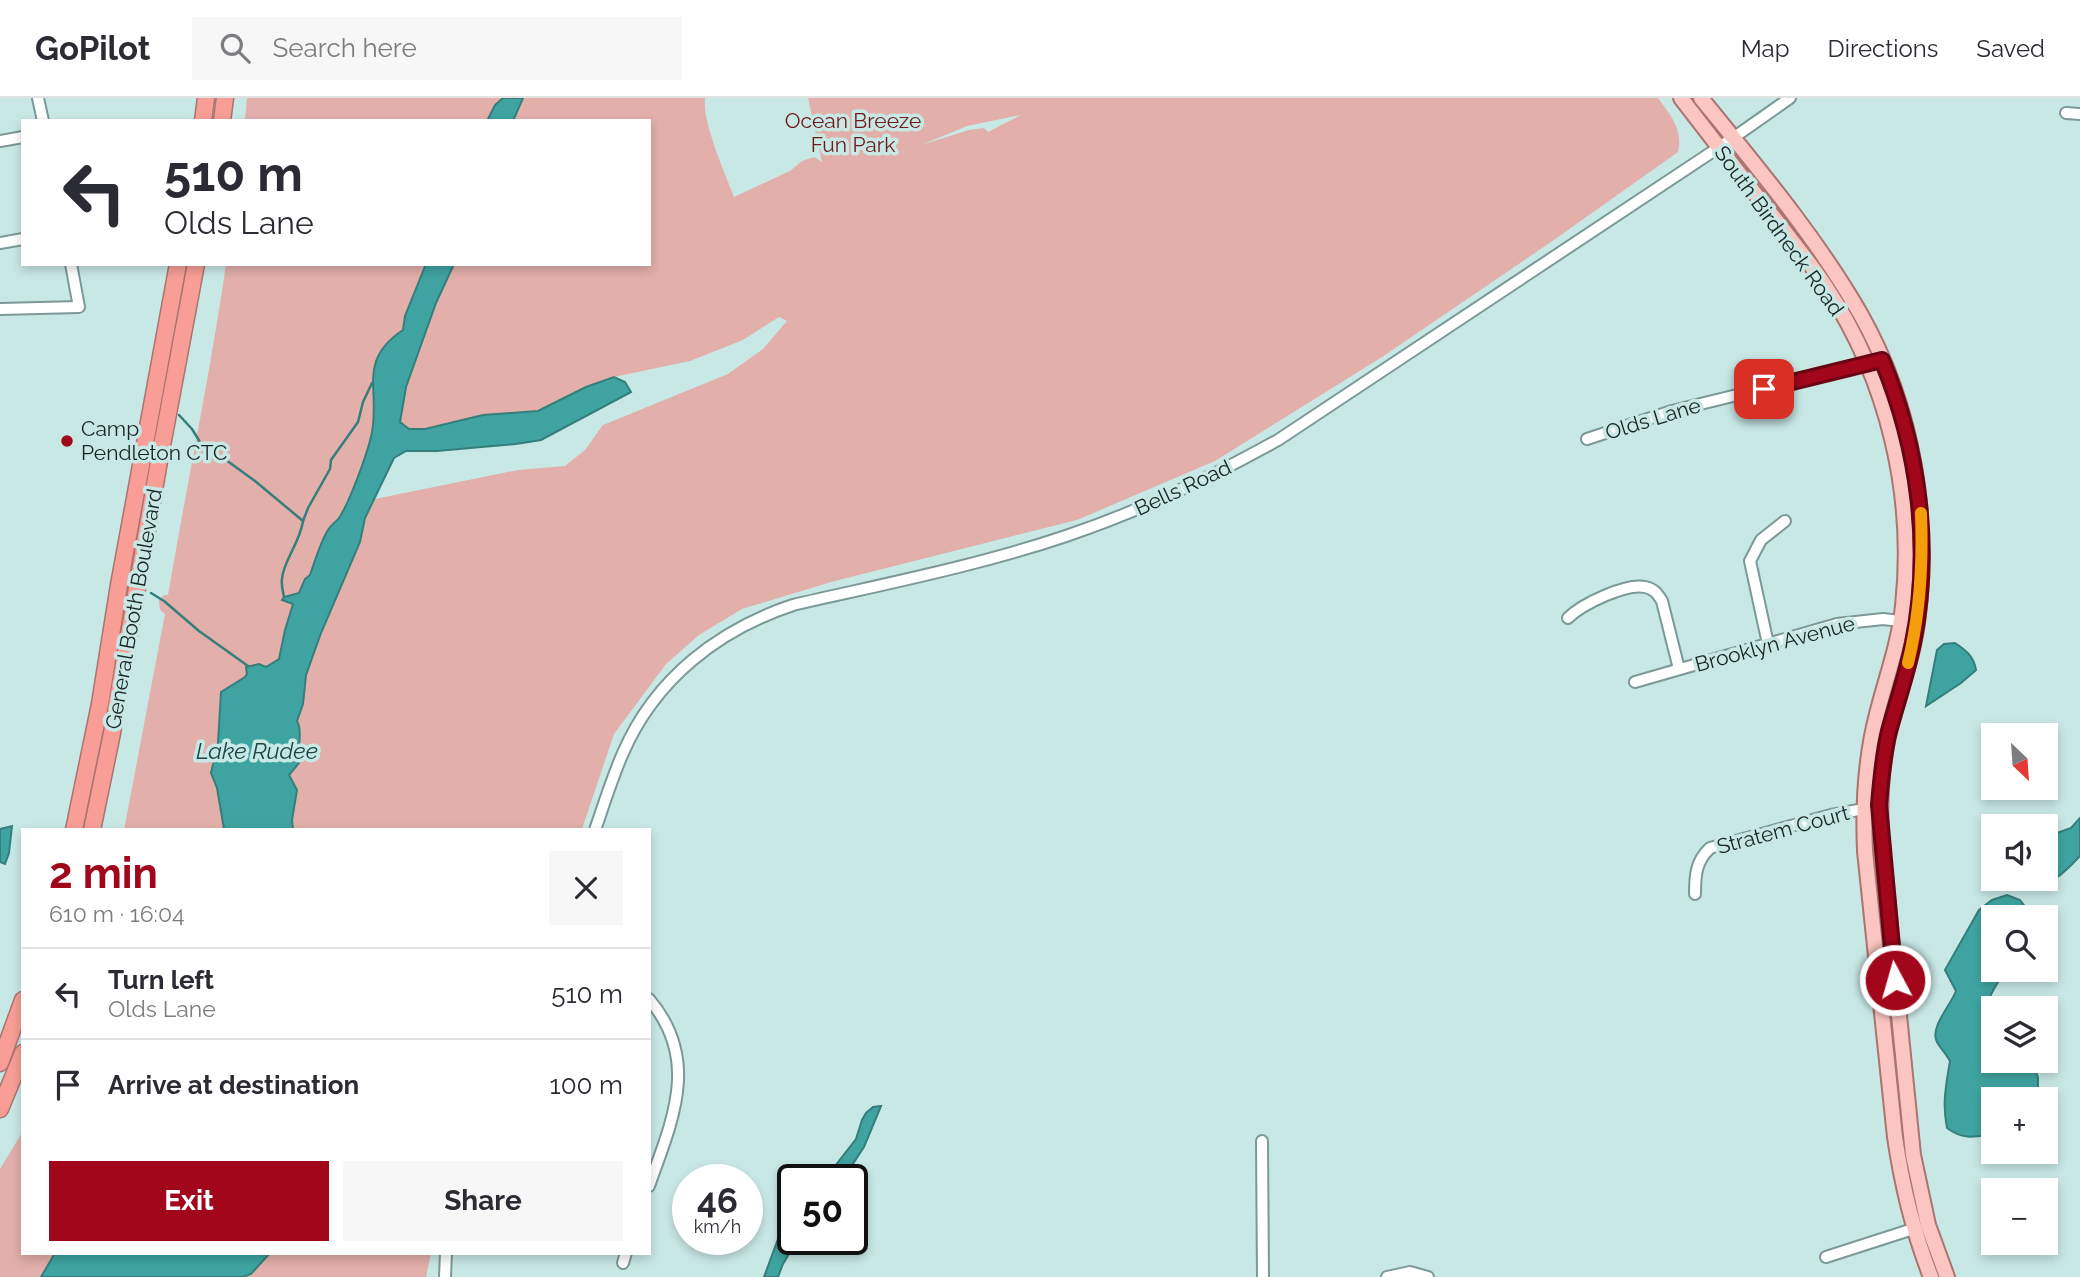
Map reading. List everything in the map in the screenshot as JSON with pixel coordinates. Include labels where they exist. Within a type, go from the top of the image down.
[{"type":"highway","points":[[203,119],[206,98]]},
{"type":"highway","points":[[222,119],[225,98]]},
{"type":"highway","name":"General Booth Boulevard","points":[[74,828],[100,704],[178,266]]},
{"type":"highway","name":"General Booth Boulevard","points":[[92,828],[112,733],[196,266]]},
{"type":"highway","points":[[0,1063],[21,1005]]},
{"type":"highway","points":[[0,1109],[21,1058]]},
{"type":"main road","name":"South Birdneck Road","points":[[1681,98],[1827,288],[1866,363],[1895,447],[1903,493],[1906,551],[1900,622],[1868,754],[1864,809],[1865,851],[1901,1179],[1913,1229],[1931,1277]]},
{"type":"main road","name":"South Birdneck Road","points":[[1701,98],[1784,203],[1862,317],[1894,390],[1908,436],[1918,495],[1921,550],[1917,623],[1884,755],[1879,805],[1915,1165],[1928,1225],[1947,1277]]},
{"type":"street","points":[[38,98],[43,119]]},
{"type":"street","name":"Bells Road","points":[[597,828],[622,755],[648,708],[681,670],[735,629],[793,605],[972,563],[1043,543],[1114,518],[1192,485],[1278,440],[1790,98]]},
{"type":"street","points":[[2066,113],[2080,114]]},
{"type":"street","points":[[0,141],[21,137]]},
{"type":"street","points":[[0,243],[21,239]]},
{"type":"street","points":[[0,309],[79,307],[71,266]]},
{"type":"street","name":"Olds Lane","points":[[1587,439],[1672,411],[1882,360]]},
{"type":"street","points":[[1768,644],[1750,561],[1761,540],[1785,521]]},
{"type":"street","points":[[1568,618],[1586,605],[1631,588],[1648,588],[1657,592],[1662,601],[1679,669]]},
{"type":"street","name":"Brooklyn Avenue","points":[[1634,682],[1838,624],[1882,619],[1917,623]]},
{"type":"street","name":"Stratem Court","points":[[1695,894],[1698,862],[1710,848],[1831,815],[1864,809]]},
{"type":"street","points":[[651,1002],[672,1038],[679,1074],[675,1111],[651,1180]]},
{"type":"street","points":[[1262,1141],[1263,1277]]},
{"type":"street","points":[[1826,1257],[1913,1229]]},
{"type":"street","points":[[445,1277],[446,1255]]},
{"type":"street","points":[[1387,1277],[1410,1272],[1428,1277]]},
{"type":"green space","points":[[247,98],[503,98],[492,119],[245,119]]},
{"type":"green space","name":"Ocean Breeze Fun Park","points":[[523,98],[705,98],[710,134],[734,197],[790,171],[802,161],[814,157],[822,162],[808,98],[1658,98],[1675,123],[1679,136],[1678,152],[1551,242],[1382,357],[1215,461],[1077,520],[831,582],[742,609],[699,635],[666,664],[614,734],[582,828],[293,828],[297,791],[289,775],[299,763],[297,721],[303,704],[305,675],[360,542],[365,518],[375,499],[518,470],[565,466],[585,450],[603,425],[728,374],[763,349],[787,321],[779,317],[743,340],[690,361],[614,377],[586,387],[538,411],[483,415],[425,429],[409,429],[400,422],[406,387],[436,303],[453,266],[651,266],[651,119],[514,119]],"holes":[[[1021,115],[988,132],[984,128],[969,130],[921,145],[967,126]]]},
{"type":"green space","points":[[226,266],[430,266],[374,398],[369,444],[338,519],[264,828],[124,828],[165,614],[160,610],[159,600],[168,595]]},
{"type":"green space","points":[[21,1134],[21,1255],[227,1255],[215,1277],[0,1277],[0,1169]]},
{"type":"green space","points":[[268,1255],[431,1255],[426,1277],[243,1277],[251,1274]]},
{"type":"water","points":[[503,98],[523,98],[514,119],[488,119],[495,105]]},
{"type":"water","name":"Lake Rudee","points":[[425,266],[453,266],[436,303],[406,387],[400,422],[409,429],[425,429],[483,415],[538,411],[586,387],[614,377],[625,382],[631,392],[541,440],[437,451],[406,451],[394,458],[365,518],[360,542],[306,675],[303,704],[297,721],[300,730],[299,763],[289,775],[297,790],[293,828],[224,828],[217,788],[211,773],[218,743],[221,692],[245,677],[246,667],[259,664],[266,667],[279,659],[293,604],[282,600],[299,593],[305,579],[310,575],[325,535],[339,518],[353,490],[374,421],[375,366],[379,354],[388,342],[403,330],[405,316]]},
{"type":"water","points":[[1955,643],[1969,654],[1976,670],[1926,706],[1937,650],[1944,644]]},
{"type":"water","points":[[2080,818],[2080,856],[2058,876],[2058,833],[2071,828]]},
{"type":"water","points":[[12,826],[5,864],[0,862],[0,829]]},
{"type":"water","points":[[2007,895],[2020,900],[2024,905],[1986,905]]},
{"type":"water","points":[[1981,908],[1981,982],[1999,982],[1991,996],[1981,996],[1981,1073],[2037,1073],[2038,1087],[1981,1087],[1981,1136],[1974,1137],[1964,1136],[1947,1128],[1945,1102],[1950,1061],[1935,1036],[1938,1023],[1956,991],[1945,970]]},
{"type":"water","points":[[881,1106],[864,1147],[853,1164],[837,1164],[856,1139],[862,1120],[873,1107]]},
{"type":"water","points":[[777,1242],[777,1255],[788,1255],[778,1277],[764,1277]]},
{"type":"water","points":[[54,1255],[268,1255],[251,1274],[243,1277],[41,1277]]},
{"type":"waterway","points":[[303,521],[330,469],[331,460],[358,422],[372,383]]},
{"type":"waterway","points":[[179,415],[203,447],[255,481],[303,521],[299,537],[283,572],[284,597]]},
{"type":"waterway","points":[[151,593],[248,666]]},
{"type":"slow traffic","points":[[1908,663],[1917,623],[1921,513]]},
{"type":"place","name":"Camp Pendleton CTC","points":[[67,441]]},
{"type":"route","points":[[1764,389],[1882,360],[1908,436],[1922,530],[1917,623],[1884,755],[1879,805],[1895,980]]}]
